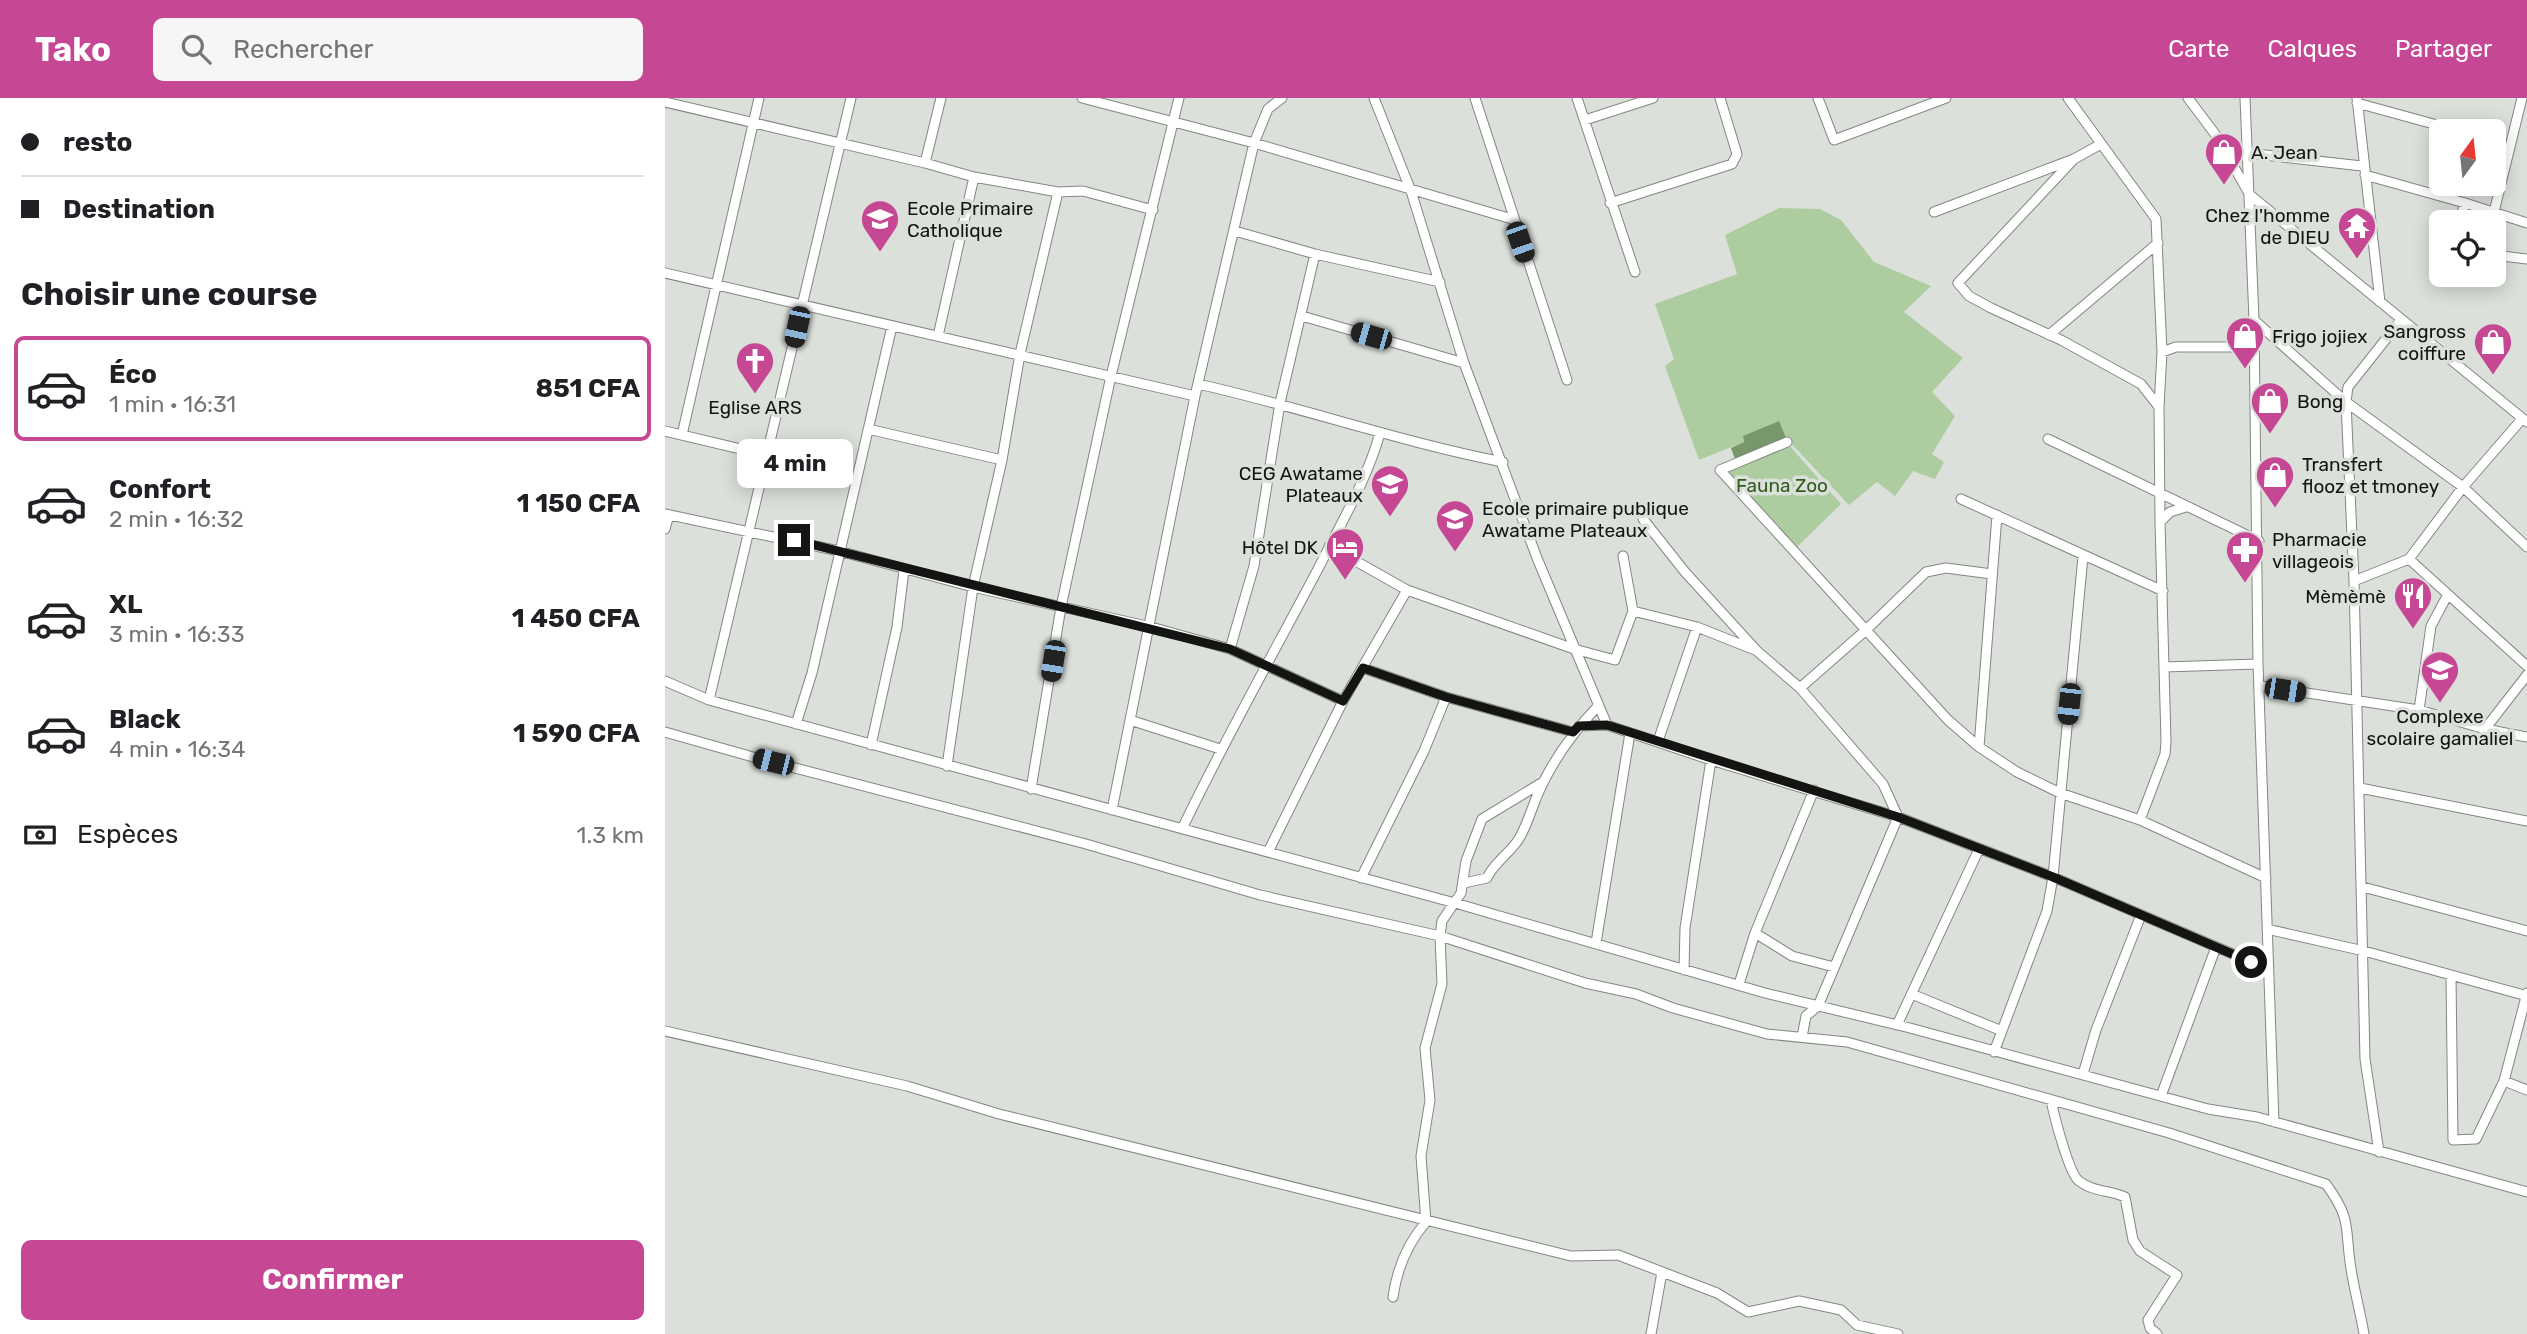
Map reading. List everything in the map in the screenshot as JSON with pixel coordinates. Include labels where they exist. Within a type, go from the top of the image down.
[{"type":"street","points":[[682,435],[759,98]]},
{"type":"street","points":[[709,700],[851,98]]},
{"type":"street","points":[[925,163],[941,98]]},
{"type":"street","points":[[1031,789],[1061,607],[1111,376],[1179,98]]},
{"type":"street","points":[[1112,810],[1151,627],[1195,396],[1254,144],[1268,108],[1282,98]]},
{"type":"street","points":[[1374,98],[1411,191],[1464,363],[1574,649],[1607,725]]},
{"type":"street","points":[[1475,98],[1512,219],[1567,380]]},
{"type":"street","points":[[1577,98],[1635,272]]},
{"type":"street","points":[[1585,120],[1653,98]]},
{"type":"street","points":[[1610,203],[1732,164],[1737,154],[1720,98]]},
{"type":"street","points":[[1818,98],[1834,140],[1947,98]]},
{"type":"street","points":[[2068,98],[2156,219],[2162,352],[2159,522],[2163,592],[2165,754],[2140,820]]},
{"type":"street","points":[[2188,98],[2215,134],[2250,195],[2525,420],[2463,487],[2409,559],[2354,581]]},
{"type":"street","points":[[2245,98],[2255,347],[2259,541],[2258,664],[2261,686],[2274,1122]]},
{"type":"street","points":[[2494,210],[2522,98]]},
{"type":"street","points":[[1087,99],[1512,219]]},
{"type":"street","points":[[2380,302],[2357,101],[2429,122]]},
{"type":"street","points":[[665,102],[753,121],[974,177],[1058,192],[1083,191],[1153,210]]},
{"type":"street","points":[[1934,212],[2074,159],[2101,144]]},
{"type":"street","points":[[2247,152],[2364,171],[2488,210]]},
{"type":"street","points":[[2074,159],[1958,284],[1969,296],[2141,384],[2159,407]]},
{"type":"street","points":[[938,336],[974,177]]},
{"type":"street","points":[[947,766],[973,587],[1002,460],[1020,354],[1058,192]]},
{"type":"street","points":[[2463,210],[2465,202]]},
{"type":"street","points":[[2506,216],[2527,223]]},
{"type":"street","points":[[1234,231],[1315,254],[1440,282]]},
{"type":"street","points":[[2049,335],[2158,243]]},
{"type":"street","points":[[1230,649],[1256,556],[1280,403],[1315,254]]},
{"type":"street","points":[[2506,256],[2527,259]]},
{"type":"street","points":[[665,273],[1195,396]]},
{"type":"street","points":[[1302,316],[1464,363]]},
{"type":"street","points":[[2254,320],[2346,402],[2463,487],[2527,547]]},
{"type":"street","points":[[2379,1152],[2365,1059],[2363,887],[2346,402],[2348,387],[2401,320]]},
{"type":"street","points":[[796,724],[812,673],[892,326]]},
{"type":"street","points":[[2162,352],[2176,347],[2255,347]]},
{"type":"street","points":[[1198,384],[1280,403],[1380,433],[1503,462]]},
{"type":"street","points":[[868,429],[1002,460]]},
{"type":"street","points":[[665,432],[766,456]]},
{"type":"street","points":[[1182,830],[1220,749],[1268,664],[1374,456],[1380,433]]},
{"type":"street","points":[[2048,439],[2259,541]]},
{"type":"street","points":[[1787,442],[1720,470],[1789,549],[1948,720],[1979,747],[2017,772],[2060,793],[2140,820],[2266,878]]},
{"type":"street","points":[[1961,499],[2163,592]]},
{"type":"street","points":[[2159,522],[2170,512],[2186,507]]},
{"type":"street","points":[[665,529],[667,514],[749,530],[973,587],[1151,627],[1230,649],[1268,664],[1343,701]]},
{"type":"street","points":[[1979,747],[1997,515]]},
{"type":"street","points":[[1643,519],[1685,572],[1757,651],[1800,688],[1883,784],[1898,817],[1818,1006],[1806,1016],[1802,1038]]},
{"type":"street","points":[[1329,546],[1407,590],[1574,649],[1615,660],[1633,611],[1623,556]]},
{"type":"street","points":[[1994,1052],[2046,911],[2053,877],[2083,556]]},
{"type":"street","points":[[2409,559],[2527,666]]},
{"type":"street","points":[[1800,688],[1867,630],[1926,572],[1946,568],[1992,573]]},
{"type":"street","points":[[871,745],[897,627],[904,570]]},
{"type":"street","points":[[1268,852],[1343,701],[1407,590]]},
{"type":"street","points":[[2419,710],[2431,626],[2447,596]]},
{"type":"street","points":[[1633,611],[1697,627],[1757,651]]},
{"type":"street","points":[[1658,741],[1697,627]]},
{"type":"street","points":[[2164,667],[2258,664]]},
{"type":"street","points":[[1363,668],[1446,697],[1576,729],[1607,725],[1898,817],[2053,877],[2269,969]]},
{"type":"street","points":[[2485,729],[2527,675]]},
{"type":"street","points":[[665,681],[709,700],[1455,903],[1684,970],[2161,1096],[2274,1122],[2527,1192]]},
{"type":"street","points":[[2261,686],[2419,710],[2485,729],[2527,737]]},
{"type":"street","points":[[1361,878],[1424,751],[1446,697]]},
{"type":"street","points":[[1464,883],[1487,878],[1491,870],[1502,862],[1510,846],[1519,840],[1543,782],[1576,729],[1598,706]]},
{"type":"street","points":[[1130,720],[1220,749]]},
{"type":"street","points":[[665,732],[1086,844],[1259,895],[1440,936],[1585,983],[1636,994],[1673,1008],[1767,1034],[1847,1042],[2168,1133],[2326,1184],[2341,1204],[2350,1232],[2350,1261],[2364,1334]]},
{"type":"street","points":[[1596,943],[1630,733]]},
{"type":"street","points":[[1684,970],[1685,928],[1711,760]]},
{"type":"street","points":[[1393,1297],[1400,1266],[1413,1236],[1426,1222],[1421,1156],[1430,1100],[1425,1048],[1442,984],[1442,921],[1455,903],[1464,883],[1466,861],[1482,818],[1543,782]]},
{"type":"street","points":[[2360,788],[2527,820]]},
{"type":"street","points":[[1739,984],[1755,933],[1814,790]]},
{"type":"street","points":[[1897,1026],[1914,995],[1979,849]]},
{"type":"street","points":[[2363,887],[2527,931]]},
{"type":"street","points":[[2083,1074],[2096,1030],[2141,915]]},
{"type":"street","points":[[2267,929],[2364,951],[2527,994],[2504,1081],[2476,1139],[2453,1140],[2451,976]]},
{"type":"street","points":[[1755,933],[1792,956],[1834,967]]},
{"type":"street","points":[[2161,1096],[2216,947]]},
{"type":"street","points":[[1914,995],[2002,1031]]},
{"type":"street","points":[[665,1031],[907,1086],[999,1114],[1426,1222],[1571,1256],[1618,1255],[1717,1293],[1748,1312],[1799,1301],[1841,1310],[1857,1325],[1898,1334]]},
{"type":"street","points":[[2504,1081],[2527,1090]]},
{"type":"street","points":[[2051,1100],[2067,1153],[2069,1172],[2079,1182],[2096,1190],[2125,1197],[2133,1240],[2140,1251],[2177,1275],[2148,1320],[2150,1328],[2157,1334]]},
{"type":"street","points":[[1651,1334],[1662,1272]]},
{"type":"street","points":[[1849,1334],[1857,1325]]},
{"type":"green space","points":[[1779,208],[1820,209],[1841,220],[1874,262],[1931,286],[1904,312],[1963,358],[1932,392],[1955,416],[1932,454],[1944,462],[1935,479],[1913,471],[1895,496],[1877,482],[1849,505],[1786,438],[1778,421],[1743,437],[1744,442],[1699,460],[1665,366],[1674,359],[1655,304],[1737,274],[1725,235]]},
{"type":"green space","name":"Fauna Zoo","points":[[1790,446],[1841,504],[1794,550],[1728,470]]},
{"type":"shaded area","points":[[1779,421],[1786,438],[1735,459],[1731,448],[1744,442],[1743,436]]},
{"type":"place","name":"A. Jean","points":[[2224,186]]},
{"type":"place","name":"Ecole Primaire Catholique","points":[[880,253]]},
{"type":"place","name":"Chez l'homme de DIEU","points":[[2357,260]]},
{"type":"place","name":"Frigo jojiex","points":[[2245,370]]},
{"type":"place","name":"Sangross coiffure","points":[[2493,376]]},
{"type":"place","name":"Eglise ARS","points":[[755,395]]},
{"type":"place","name":"Bong","points":[[2270,435]]},
{"type":"place","name":"Transfert flooz et tmoney","points":[[2275,509]]},
{"type":"place","name":"CEG Awatame Plateaux","points":[[1390,518]]},
{"type":"place","name":"Ecole primaire publique Awatame Plateaux","points":[[1455,553]]},
{"type":"place","name":"Hôtel DK","points":[[1345,581]]},
{"type":"place","name":"Pharmacie villageois","points":[[2245,584]]},
{"type":"place","name":"Mèmèmè","points":[[2413,630]]},
{"type":"place","name":"Complexe scolaire gamaliel","points":[[2440,704]]},
{"type":"route","points":[[794,540],[927,576],[1151,627],[1230,649],[1268,664],[1307,686],[1343,701],[1363,668],[1446,697],[1573,732],[1579,726],[1607,725],[1898,817],[2053,877],[2251,962]]}]
